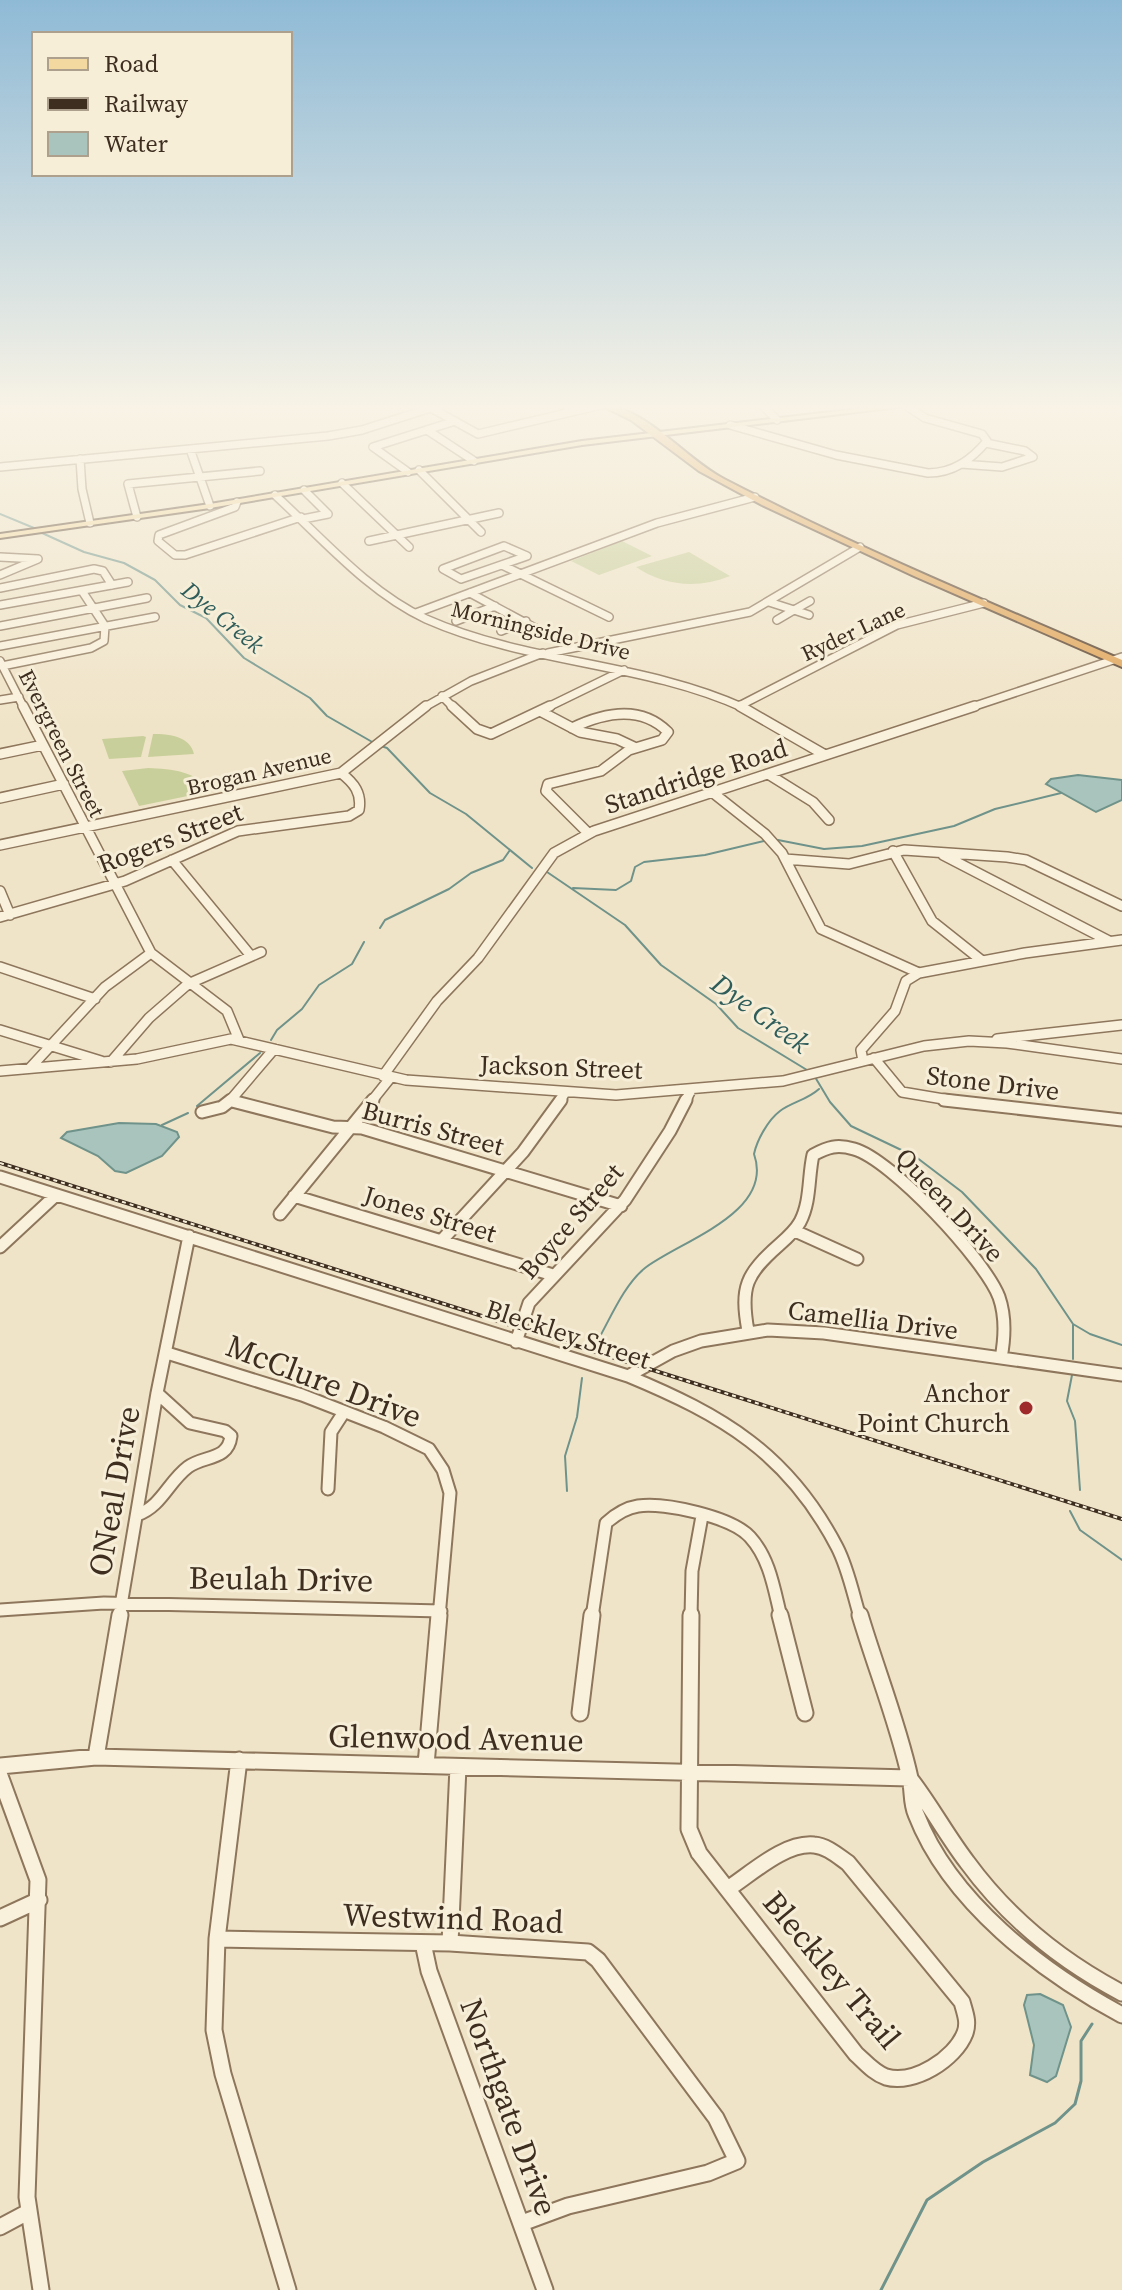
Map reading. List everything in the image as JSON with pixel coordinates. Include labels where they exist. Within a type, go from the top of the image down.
[{"type":"highway","points":[[786,512],[984,603],[1119,660]]},
{"type":"main road","points":[[0,536],[171,512]]},
{"type":"street","points":[[87,512],[90,523]]},
{"type":"street","points":[[135,512],[137,517]]},
{"type":"street","points":[[222,512],[159,535],[158,541],[170,552],[185,557],[263,527],[328,514],[326,512]]},
{"type":"street","name":"Morningside Drive","points":[[295,512],[392,599],[416,613],[468,634],[692,687],[741,705],[825,755]]},
{"type":"street","points":[[373,512],[409,547]]},
{"type":"street","points":[[462,512],[481,532]]},
{"type":"street","points":[[416,613],[657,523],[699,512]]},
{"type":"street","points":[[369,541],[499,513]]},
{"type":"street","points":[[502,565],[527,556],[504,546],[443,569],[461,579],[502,565],[609,617]]},
{"type":"street","name":"Brogan Avenue","points":[[0,845],[341,773],[404,721],[442,696],[545,653],[731,618],[769,602],[860,547]]},
{"type":"street","points":[[0,557],[38,559],[0,575]]},
{"type":"street","points":[[0,588],[94,569],[103,571],[112,585]]},
{"type":"street","points":[[0,605],[128,582]]},
{"type":"street","points":[[1,664],[91,648],[104,641],[105,626],[82,591]]},
{"type":"street","points":[[470,593],[546,634]]},
{"type":"street","points":[[0,626],[147,598]]},
{"type":"street","points":[[777,620],[810,601]]},
{"type":"street","points":[[769,602],[809,615]]},
{"type":"street","name":"Ryder Lane","points":[[741,705],[897,625],[984,603]]},
{"type":"street","points":[[456,621],[495,606]]},
{"type":"street","points":[[0,646],[155,617]]},
{"type":"street","points":[[501,631],[526,621]]},
{"type":"street","name":"Standridge Road","points":[[280,1214],[351,1126],[437,1001],[483,951],[548,859],[565,844],[588,833],[1119,660]]},
{"type":"street","name":"Evergreen Street","points":[[1,664],[151,953]]},
{"type":"street","points":[[442,696],[477,729],[491,734],[624,670]]},
{"type":"street","points":[[0,700],[19,697]]},
{"type":"street","points":[[540,711],[572,728],[622,740],[634,747]]},
{"type":"street","points":[[572,728],[598,715],[618,714],[656,723],[668,732],[662,740],[634,747],[601,771],[554,782],[546,787],[555,804],[588,833]]},
{"type":"street","points":[[0,754],[43,745]]},
{"type":"street","name":"Rogers Street","points":[[5,916],[115,884],[217,839],[260,826],[349,816],[359,810],[361,803],[351,781],[341,773]]},
{"type":"street","points":[[768,774],[813,802],[829,820]]},
{"type":"street","points":[[0,798],[64,784]]},
{"type":"street","points":[[712,792],[765,834],[785,859],[821,929],[919,973]]},
{"type":"street","points":[[785,859],[849,864],[893,851],[966,853],[1026,860],[1122,906]]},
{"type":"street","points":[[893,851],[932,921],[981,960]]},
{"type":"street","points":[[940,854],[1109,941]]},
{"type":"street","points":[[0,1030],[107,1062],[149,1018],[188,984],[256,954],[172,860]]},
{"type":"street","points":[[0,891],[5,916]]},
{"type":"street","points":[[869,1060],[861,1050],[895,1011],[906,981],[919,973],[981,960],[1122,940]]},
{"type":"street","points":[[30,1068],[49,1044],[128,967],[151,953],[227,1011],[239,1040]]},
{"type":"street","points":[[0,967],[95,999]]},
{"type":"street","points":[[989,1041],[1007,1036],[1122,1025]]},
{"type":"street","name":"Jackson Street","points":[[0,1071],[107,1062],[222,1040],[239,1040],[387,1076],[564,1094],[616,1095],[800,1079],[924,1046],[989,1041],[1122,1059]]},
{"type":"street","points":[[202,1112],[218,1110],[232,1101],[274,1049]]},
{"type":"street","name":"Stone Drive","points":[[869,1060],[902,1092],[913,1096],[1122,1120]]},
{"type":"street","name":"Boyce Street","points":[[516,1342],[529,1303],[621,1206],[670,1131],[691,1090]]},
{"type":"street","points":[[442,1240],[507,1171],[564,1094]]},
{"type":"street","name":"Burris Street","points":[[232,1101],[333,1127],[351,1126],[621,1206]]},
{"type":"street","name":"Queen Drive","points":[[795,1231],[806,1210],[811,1166],[819,1149],[840,1143],[864,1150],[880,1160],[930,1211],[1000,1294],[1005,1335],[1001,1358]]},
{"type":"street","name":"Bleckley Street","points":[[0,1177],[628,1376],[681,1398],[740,1431],[784,1471],[810,1504],[838,1549],[910,1778],[915,1813],[950,1870],[1009,1937],[1061,1980],[1122,2015]]},
{"type":"street","points":[[0,1247],[56,1195]]},
{"type":"street","name":"Jones Street","points":[[294,1196],[553,1275]]},
{"type":"street","points":[[748,1331],[742,1293],[745,1280],[758,1263],[795,1231],[857,1259]]},
{"type":"street","name":"ONeal Drive","points":[[96,1757],[157,1393],[189,1236]]},
{"type":"street","name":"Camellia Drive","points":[[628,1376],[673,1351],[721,1335],[748,1331],[824,1333],[1122,1375]]},
{"type":"street","name":"McClure Drive","points":[[167,1353],[408,1436],[428,1448],[444,1472],[450,1493],[426,1765]]},
{"type":"street","points":[[137,1515],[153,1510],[185,1469],[223,1454],[231,1442],[231,1436],[225,1431],[190,1423],[157,1393]]},
{"type":"street","points":[[328,1489],[331,1432],[344,1412]]},
{"type":"street","points":[[580,1713],[606,1523],[625,1509],[644,1506],[669,1506],[702,1516],[743,1531],[756,1545],[768,1565],[805,1713]]},
{"type":"street","name":"Bleckley Trail","points":[[702,1516],[692,1571],[689,1829],[699,1853],[856,2054],[873,2070],[891,2078],[913,2076],[940,2062],[959,2044],[967,2022],[962,2002],[848,1863],[830,1850],[811,1844],[792,1849],[729,1888]]},
{"type":"street","name":"Beulah Drive","points":[[0,1610],[121,1604],[441,1611]]},
{"type":"street","name":"Glenwood Avenue","points":[[0,1765],[96,1757],[910,1778]]},
{"type":"street","points":[[239,1760],[217,1939],[214,2030],[288,2290]]},
{"type":"street","points":[[450,1943],[458,1767]]},
{"type":"street","points":[[0,1776],[38,1880],[28,2212],[41,2290]]},
{"type":"street","name":"Bleckley Street","points":[[910,1778],[982,1884],[1014,1918],[1049,1948],[1122,1993]]},
{"type":"street","points":[[0,1918],[39,1900]]},
{"type":"street","name":"Westwind Road","points":[[217,1939],[450,1943],[588,1952],[598,1960],[716,2118],[737,2161],[708,2173],[568,2206],[522,2223]]},
{"type":"street","name":"Northgate Drive","points":[[423,1943],[429,1971],[545,2290]]},
{"type":"street","points":[[0,2227],[28,2212]]},
{"type":"green space","points":[[622,541],[652,556],[599,575],[571,561]]},
{"type":"green space","points":[[689,552],[730,576],[706,583],[682,584],[658,578],[636,567]]},
{"type":"green space","points":[[153,734],[183,740],[194,754],[148,757]]},
{"type":"green space","points":[[146,737],[141,757],[109,759],[102,739]]},
{"type":"green space","points":[[148,768],[191,775],[212,791],[139,806],[122,771]]},
{"type":"water","points":[[1078,775],[1122,780],[1122,800],[1096,812],[1046,784],[1051,779]]},
{"type":"water","points":[[119,1123],[156,1124],[177,1132],[179,1137],[162,1156],[126,1173],[115,1171],[98,1156],[61,1138],[67,1132]]},
{"type":"water","points":[[1040,1994],[1063,2005],[1071,2027],[1056,2076],[1047,2082],[1030,2075],[1034,2045],[1024,2005],[1027,1995]]},
{"type":"waterway","name":"Dye Creek","points":[[0,514],[34,528]]},
{"type":"waterway","name":"Dye Creek","points":[[42,533],[84,552],[124,563],[155,580],[180,605],[206,618],[244,658],[310,698],[327,716],[374,743]]},
{"type":"waterway","name":"Dye Creek","points":[[381,746],[387,748],[430,793],[466,814],[510,850]]},
{"type":"waterway","points":[[778,840],[824,849],[862,846],[954,826],[995,809],[1061,793]]},
{"type":"waterway","points":[[573,888],[616,890],[631,881],[635,867],[644,862],[705,855],[764,841]]},
{"type":"waterway","points":[[380,928],[385,920],[449,889],[471,873],[503,860],[510,850]]},
{"type":"waterway","name":"Dye Creek","points":[[510,850],[532,868]]},
{"type":"waterway","name":"Dye Creek","points":[[547,872],[625,925],[661,965],[716,1004],[738,1028],[807,1070]]},
{"type":"waterway","points":[[271,1040],[277,1030],[302,1009],[319,985],[352,964],[364,942]]},
{"type":"waterway","points":[[197,1106],[260,1053]]},
{"type":"waterway","name":"Dye Creek","points":[[815,1077],[830,1102],[851,1126],[916,1157],[962,1192],[1036,1269],[1073,1324],[1090,1334],[1122,1345]]},
{"type":"waterway","points":[[598,1340],[618,1302],[637,1275],[738,1209],[751,1193],[757,1175],[754,1154],[767,1125],[780,1111],[819,1089]]},
{"type":"waterway","points":[[162,1125],[188,1113]]},
{"type":"waterway","points":[[1073,1325],[1073,1359]]},
{"type":"waterway","points":[[1072,1375],[1067,1401],[1075,1421],[1080,1490]]},
{"type":"waterway","points":[[567,1491],[565,1456],[577,1417],[582,1378]]},
{"type":"waterway","points":[[1070,1511],[1080,1530],[1122,1560]]},
{"type":"waterway","points":[[881,2290],[927,2200],[983,2162],[1055,2123],[1075,2104],[1081,2081],[1081,2041],[1092,2024]]},
{"type":"railway","points":[[0,1163],[1122,1519]]},
{"type":"place","name":"Anchor Point Church","points":[[1026,1408]]}]
